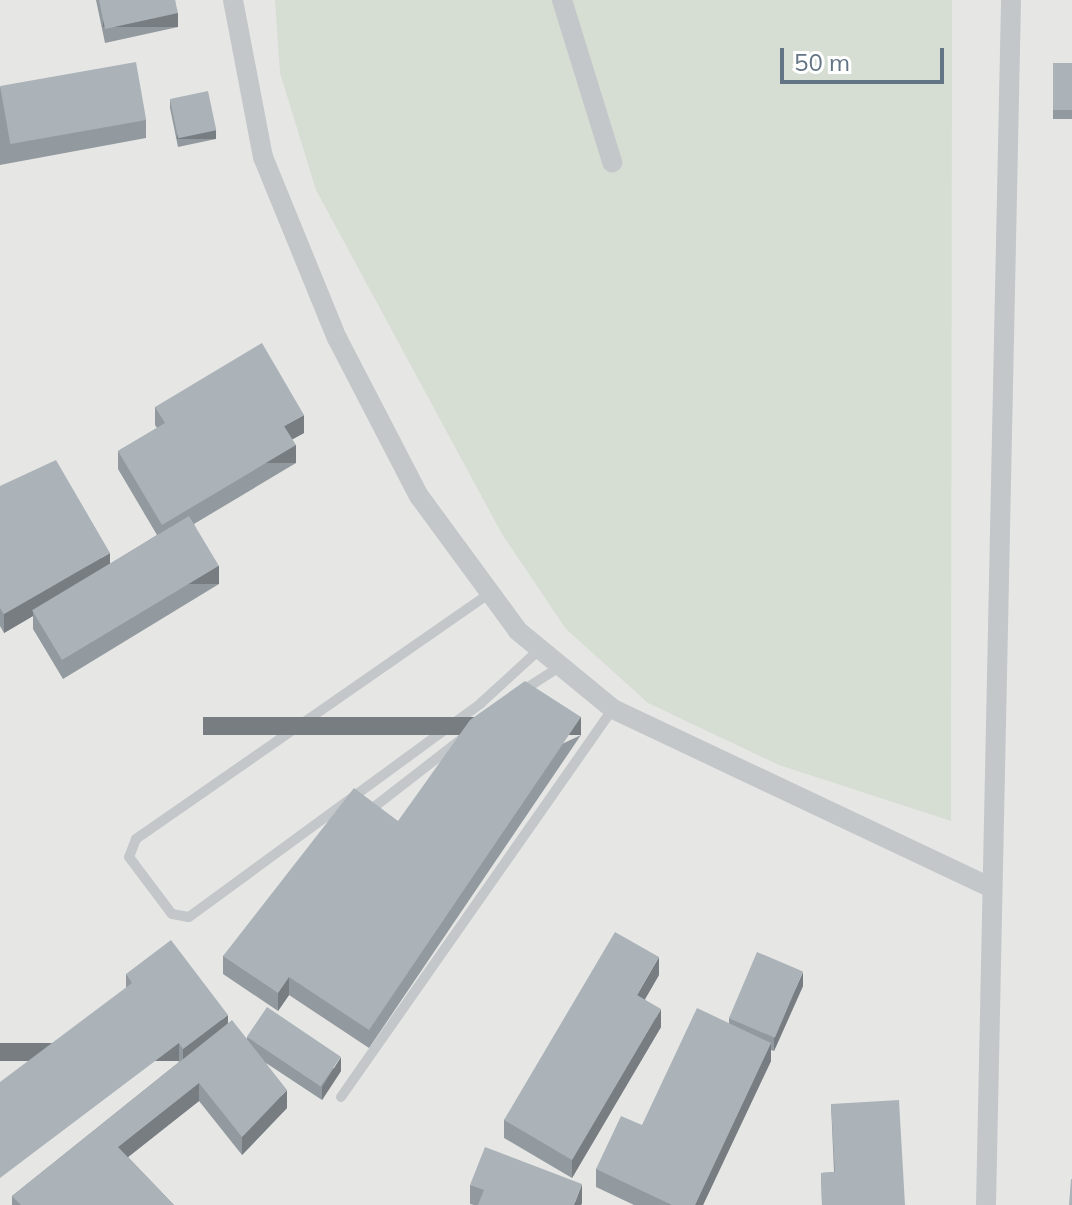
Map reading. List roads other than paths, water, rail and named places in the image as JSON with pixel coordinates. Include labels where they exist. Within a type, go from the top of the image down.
[{"type":"street","points":[[233,0],[263,157],[337,338],[419,496],[518,631],[613,709],[992,888]]},
{"type":"street","points":[[562,0],[612,162]]},
{"type":"street","points":[[986,1205],[1011,0]]},
{"type":"lane","points":[[490,593],[136,839],[129,857],[172,914],[189,917],[481,703],[540,649]]},
{"type":"lane","points":[[509,701],[561,666]]},
{"type":"lane","points":[[341,1097],[613,709]]},
{"type":"lane","points":[[374,807],[472,730]]}]
